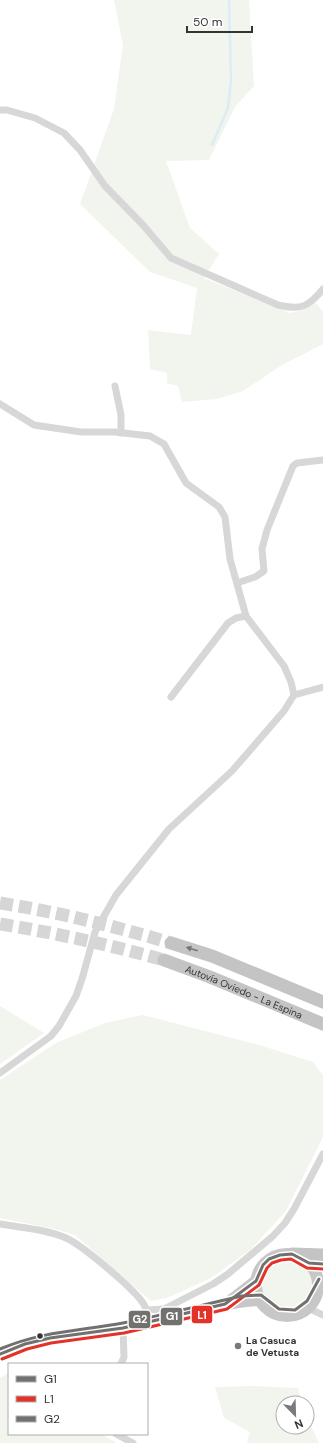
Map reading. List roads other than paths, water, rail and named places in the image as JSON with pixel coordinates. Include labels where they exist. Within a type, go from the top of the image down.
[{"type":"highway","name":"Autovía Oviedo - La Espina","points":[[171,943],[212,956],[323,1002]]},
{"type":"highway","points":[[212,956],[323,994]]},
{"type":"highway","name":"Autovía Oviedo - La Espina","points":[[164,960],[323,1024]]},
{"type":"highway","points":[[256,996],[323,1029]]},
{"type":"highway","points":[[292,1254],[309,1263],[320,1285],[315,1300],[308,1308],[296,1315],[285,1316],[269,1311],[256,1293],[256,1281],[263,1265],[269,1259],[280,1255],[292,1254],[323,1255]]},
{"type":"highway","points":[[309,1263],[323,1264]]},
{"type":"highway","points":[[225,1304],[256,1281]]},
{"type":"highway","points":[[0,1354],[24,1344],[50,1338],[124,1328],[225,1304],[260,1300]]},
{"type":"street","points":[[0,110],[7,110],[35,118],[64,133],[80,150],[105,186],[143,225],[171,258],[278,305],[296,309],[306,306],[323,289]]},
{"type":"street","points":[[115,386],[121,415],[121,433]]},
{"type":"street","points":[[0,404],[34,425],[81,432],[121,433],[150,436],[164,444],[186,483],[219,507],[225,517],[230,559],[246,616],[284,666],[291,682],[294,695]]},
{"type":"street","points":[[237,583],[255,577],[264,571],[262,549],[270,523],[293,466],[297,463],[323,460]]},
{"type":"street","points":[[171,697],[228,623],[236,618],[246,616]]},
{"type":"street","points":[[0,1072],[52,1036],[59,1026],[76,996],[95,932],[116,894],[168,829],[232,771],[284,711],[294,695],[323,687]]},
{"type":"street","points":[[147,1310],[164,1309],[213,1284],[228,1274],[273,1236],[288,1219],[323,1154]]},
{"type":"street","points":[[0,1224],[49,1233],[65,1238],[79,1245],[138,1297],[147,1310],[150,1323]]},
{"type":"street","points":[[308,1308],[323,1315]]},
{"type":"street","points":[[121,1363],[124,1357],[124,1328]]},
{"type":"street","points":[[118,1435],[133,1443]]},
{"type":"waterway","points":[[212,145],[228,108],[231,80],[229,0]]},
{"type":"tunnel","points":[[0,903],[86,920],[171,943]]},
{"type":"tunnel","points":[[0,924],[42,931],[123,949],[164,960]]},
{"type":"place","name":"La Casuca de Vetusta","points":[[238,1346]]}]
